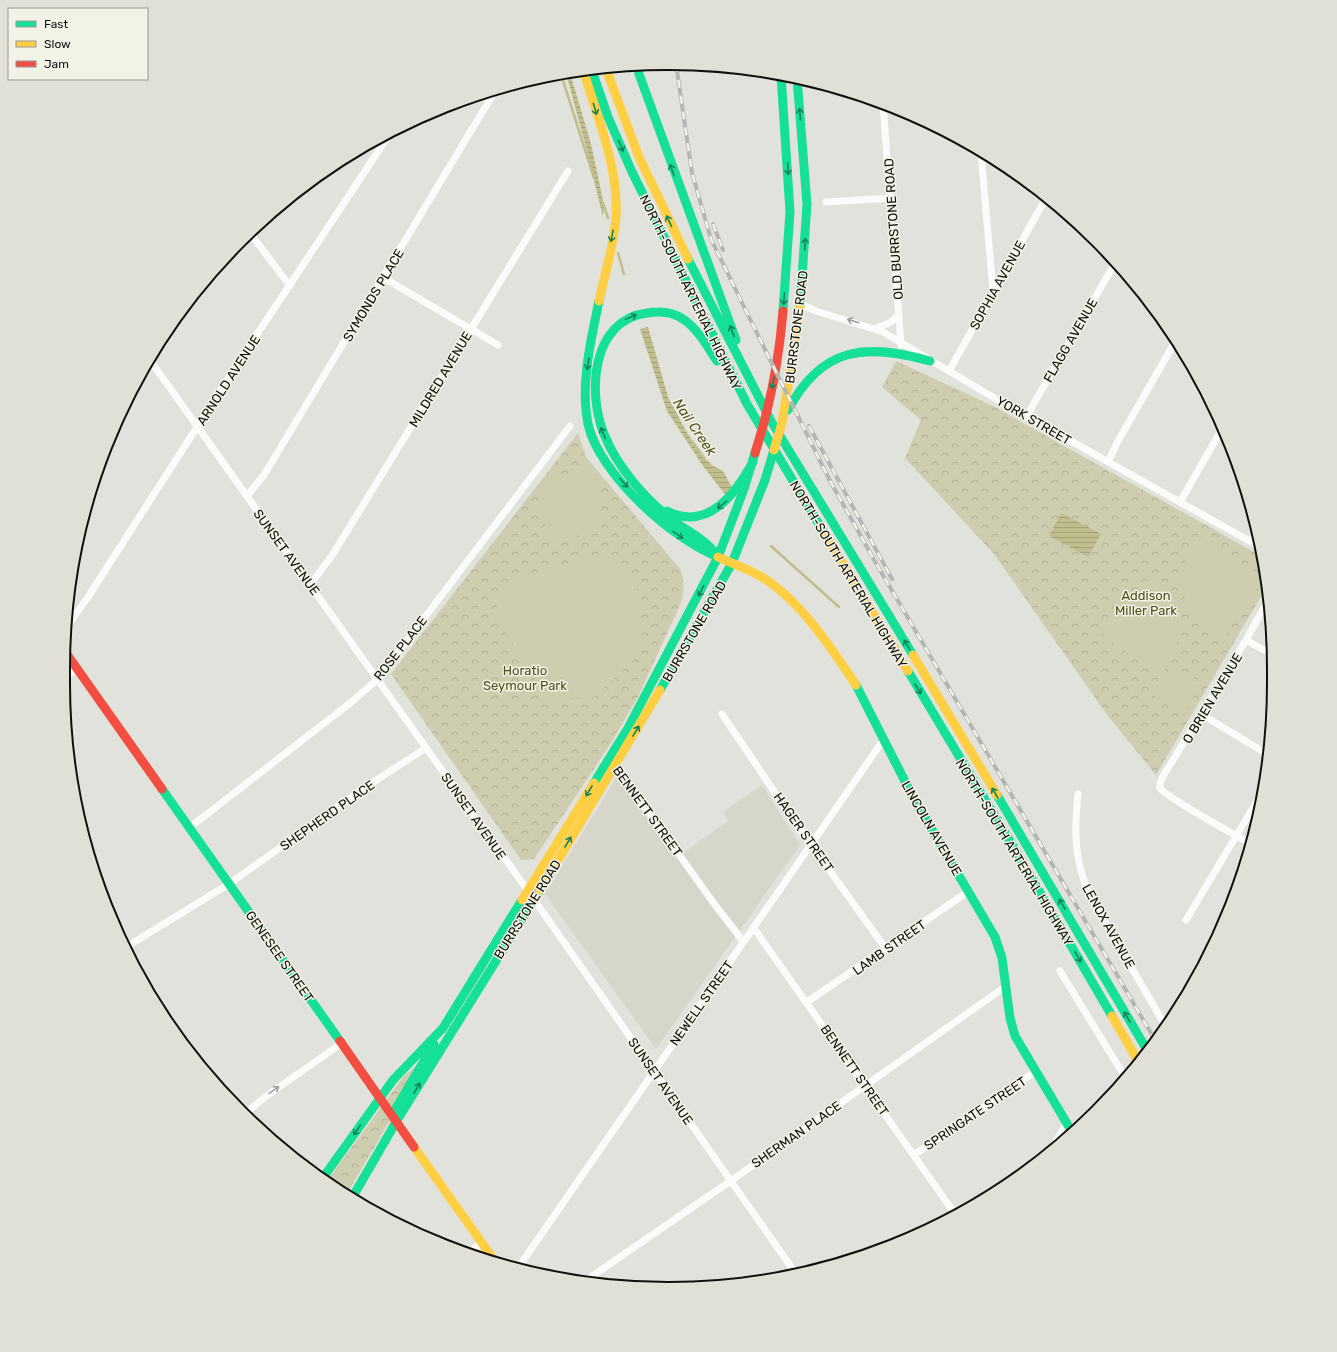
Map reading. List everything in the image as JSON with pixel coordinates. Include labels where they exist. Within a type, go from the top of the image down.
[{"type":"main road","points":[[639,71],[677,182],[763,406]]},
{"type":"main road","name":"NORTH-SOUTH ARTERIAL HIGHWAY","points":[[608,73],[639,158],[698,281],[763,406],[1027,845],[1145,1046]]},
{"type":"main road","name":"NORTH-SOUTH ARTERIAL HIGHWAY","points":[[593,75],[608,117],[632,172],[747,404],[1016,853],[1136,1057]]},
{"type":"main road","name":"LINCOLN AVENUE","points":[[585,76],[605,146],[613,183],[616,214],[587,368],[585,404],[595,444],[611,468],[648,510],[664,525],[702,551],[732,562],[765,579],[787,597],[823,636],[858,688],[915,801],[995,937],[1003,960],[1011,1024],[1015,1036],[1069,1127]]},
{"type":"main road","name":"BURRSTONE ROAD","points":[[394,1118],[534,900],[613,761],[718,557],[753,462],[765,423],[780,345],[790,212],[781,81]]},
{"type":"main road","name":"BURRSTONE ROAD","points":[[326,1174],[380,1098],[410,1060],[434,1040],[443,1028],[528,892],[683,652],[732,562],[765,480],[782,423],[801,304],[807,204],[798,85]]},
{"type":"main road","points":[[718,557],[707,543],[681,526],[650,499],[613,454],[598,420],[595,380],[604,345],[611,332],[626,318],[640,313],[650,312],[673,314],[684,320],[693,328],[747,404]]},
{"type":"main road","points":[[782,423],[794,396],[814,374],[842,356],[865,351],[902,353],[930,361]]},
{"type":"main road","points":[[660,508],[678,516],[697,516],[713,512],[732,496],[741,485],[753,462]]},
{"type":"main road","name":"GENESEE STREET","points":[[70,659],[490,1254]]},
{"type":"main road","points":[[355,1193],[443,1028]]},
{"type":"street","name":"SYMONDS PLACE","points":[[247,496],[264,475],[384,278],[491,97]]},
{"type":"street","name":"OLD BURRSTONE ROAD","points":[[884,111],[902,353]]},
{"type":"street","name":"ARNOLD AVENUE","points":[[72,619],[384,142]]},
{"type":"street","points":[[983,159],[994,291]]},
{"type":"street","name":"MILDRED AVENUE","points":[[310,585],[333,554],[568,171]]},
{"type":"street","points":[[826,202],[891,198]]},
{"type":"street","name":"SOPHIA AVENUE","points":[[949,371],[1043,203]]},
{"type":"street","points":[[253,237],[290,286]]},
{"type":"street","name":"FLAGG AVENUE","points":[[1026,417],[1112,268]]},
{"type":"street","points":[[384,278],[498,345]]},
{"type":"street","name":"YORK STREET","points":[[801,304],[832,316],[874,328],[901,342],[930,361],[1026,417],[1251,542]]},
{"type":"street","points":[[874,328],[892,322],[899,315]]},
{"type":"street","points":[[1108,462],[1118,441],[1172,346]]},
{"type":"street","name":"SUNSET AVENUE","points":[[153,364],[378,679],[732,1180],[792,1268]]},
{"type":"street","name":"ROSE PLACE","points":[[189,828],[349,704],[378,679],[570,426]]},
{"type":"street","points":[[1180,502],[1219,434]]},
{"type":"street","name":"O BRIEN AVENUE","points":[[1236,836],[1165,793],[1160,788],[1160,784],[1264,608]]},
{"type":"street","points":[[1246,640],[1267,651]]},
{"type":"street","points":[[70,673],[77,669]]},
{"type":"street","name":"HAGER STREET","points":[[722,714],[794,821],[886,949]]},
{"type":"street","points":[[1201,714],[1263,752]]},
{"type":"street","name":"NEWELL STREET","points":[[521,1263],[884,739]]},
{"type":"street","name":"SHEPHERD PLACE","points":[[130,944],[229,884],[364,788],[426,748]]},
{"type":"street","name":"BENNETT STREET","points":[[613,761],[715,906],[743,941]]},
{"type":"street","name":"LENOX AVENUE","points":[[1078,794],[1075,825],[1077,857],[1082,878],[1090,896],[1162,1021]]},
{"type":"street","points":[[1186,920],[1254,807]]},
{"type":"street","points":[[1236,836],[1246,841]]},
{"type":"street","name":"LAMB STREET","points":[[807,1002],[969,891]]},
{"type":"street","name":"BENNETT STREET","points":[[753,927],[866,1085],[952,1210]]},
{"type":"street","points":[[1060,970],[1122,1073]]},
{"type":"street","name":"SHERMAN PLACE","points":[[591,1277],[732,1180],[1006,986]]},
{"type":"street","points":[[249,1111],[265,1097],[342,1043]]},
{"type":"street","name":"SPRINGATE STREET","points":[[914,1155],[1036,1071]]},
{"type":"street","points":[[1059,1137],[1067,1123]]},
{"type":"street","points":[[473,1249],[482,1243]]},
{"type":"shaded area","points":[[572,78],[591,144],[604,205],[603,217],[568,79]]},
{"type":"shaded area","points":[[648,327],[668,397],[686,431],[701,454],[712,465],[723,471],[733,489],[727,497],[703,466],[667,411],[640,329]]},
{"type":"shaded area","points":[[1061,513],[1101,534],[1088,557],[1049,536]]},
{"type":"shaded area","points":[[617,777],[676,858],[728,821],[723,812],[762,785],[800,845],[656,1049],[545,894]]},
{"type":"green space","name":"Addison Miller Park","points":[[896,361],[991,405],[1255,553],[1262,594],[1156,775],[1108,716],[994,554],[905,458],[921,420],[882,387]]},
{"type":"green space","name":"Horatio Seymour Park","points":[[578,433],[586,457],[680,569],[683,578],[683,591],[680,605],[639,695],[611,743],[534,859],[521,860],[391,674]]},
{"type":"green space","points":[[586,470],[596,475],[603,497],[599,521],[587,531],[576,536],[548,538],[538,491],[543,482]]},
{"type":"green space","points":[[1196,537],[1259,574],[1260,584],[1221,641],[1198,620],[1187,603],[1183,593],[1183,572],[1188,554]]},
{"type":"green space","points":[[610,554],[636,583],[642,637],[633,661],[594,697],[552,699],[534,679],[494,613],[505,586],[530,574]]},
{"type":"green space","points":[[1152,574],[1171,599],[1179,623],[1175,648],[1161,676],[1103,636],[1102,625]]},
{"type":"green space","points":[[1173,664],[1201,683],[1186,710],[1174,710],[1155,696]]},
{"type":"green space","points":[[428,1056],[349,1189],[330,1177],[404,1076]]},
{"type":"waterway","name":"Nail Creek","points":[[563,80],[594,178]]},
{"type":"waterway","name":"Nail Creek","points":[[603,203],[608,218]]},
{"type":"waterway","name":"Nail Creek","points":[[618,253],[624,274]]},
{"type":"waterway","name":"Nail Creek","points":[[692,441],[704,458]]},
{"type":"waterway","name":"Nail Creek","points":[[771,546],[839,607]]},
{"type":"railway","points":[[677,70],[692,173],[711,239],[746,311],[829,479],[877,565],[1152,1035]]},
{"type":"railway","points":[[713,224],[723,250]]},
{"type":"railway","points":[[809,426],[892,579]]},
{"type":"traffic: fast","points":[[639,71],[736,340]]},
{"type":"traffic: fast","points":[[593,75],[608,117],[632,172],[747,404],[826,536]]},
{"type":"traffic: fast","points":[[781,81],[790,212],[783,311]]},
{"type":"traffic: fast","points":[[798,85],[807,204],[800,307]]},
{"type":"traffic: fast","points":[[688,259],[771,421],[913,655]]},
{"type":"traffic: fast","points":[[599,301],[588,362],[585,393],[588,424],[595,443],[606,463],[640,502],[680,536],[718,557]]},
{"type":"traffic: fast","points":[[717,361],[698,333],[683,319],[675,315],[656,312],[629,318],[615,329],[605,343],[598,360],[596,398],[604,434],[616,459],[633,482],[663,513],[703,541],[718,557]]},
{"type":"traffic: fast","points":[[788,410],[801,389],[816,373],[831,362],[848,355],[866,352],[886,352],[907,355],[930,361]]},
{"type":"traffic: fast","points":[[660,690],[732,563],[765,480],[774,450]]},
{"type":"traffic: fast","points":[[594,783],[628,728],[718,557],[744,489],[755,453]]},
{"type":"traffic: fast","points":[[667,511],[682,516],[695,517],[708,513],[729,497],[738,486],[753,462]]},
{"type":"traffic: fast","points":[[908,671],[1112,1016]]},
{"type":"traffic: fast","points":[[856,685],[915,801],[995,937],[1002,958],[1010,1018],[1015,1036],[1069,1127]]},
{"type":"traffic: fast","points":[[162,789],[340,1041]]},
{"type":"traffic: fast","points":[[997,795],[1145,1046]]},
{"type":"traffic: fast","points":[[355,1193],[396,1122],[540,890]]},
{"type":"traffic: fast","points":[[326,1174],[393,1080],[443,1028],[522,900]]},
{"type":"traffic: fast","points":[[392,1115],[434,1044]]},
{"type":"traffic: slow","points":[[608,73],[639,157],[688,259]]},
{"type":"traffic: slow","points":[[586,79],[607,146],[616,199],[616,217],[613,238],[599,301]]},
{"type":"traffic: slow","points":[[774,450],[782,423],[800,307]]},
{"type":"traffic: slow","points":[[826,536],[908,671]]},
{"type":"traffic: slow","points":[[718,557],[760,576],[779,589],[804,614],[837,657],[856,685]]},
{"type":"traffic: slow","points":[[913,655],[997,795]]},
{"type":"traffic: slow","points":[[540,890],[660,690]]},
{"type":"traffic: slow","points":[[522,900],[594,783]]},
{"type":"traffic: slow","points":[[1112,1016],[1136,1057]]},
{"type":"traffic: slow","points":[[414,1147],[490,1254]]},
{"type":"traffic: jam","points":[[755,453],[773,383],[783,311]]},
{"type":"traffic: jam","points":[[70,659],[162,789]]},
{"type":"traffic: jam","points":[[340,1041],[414,1147]]}]
